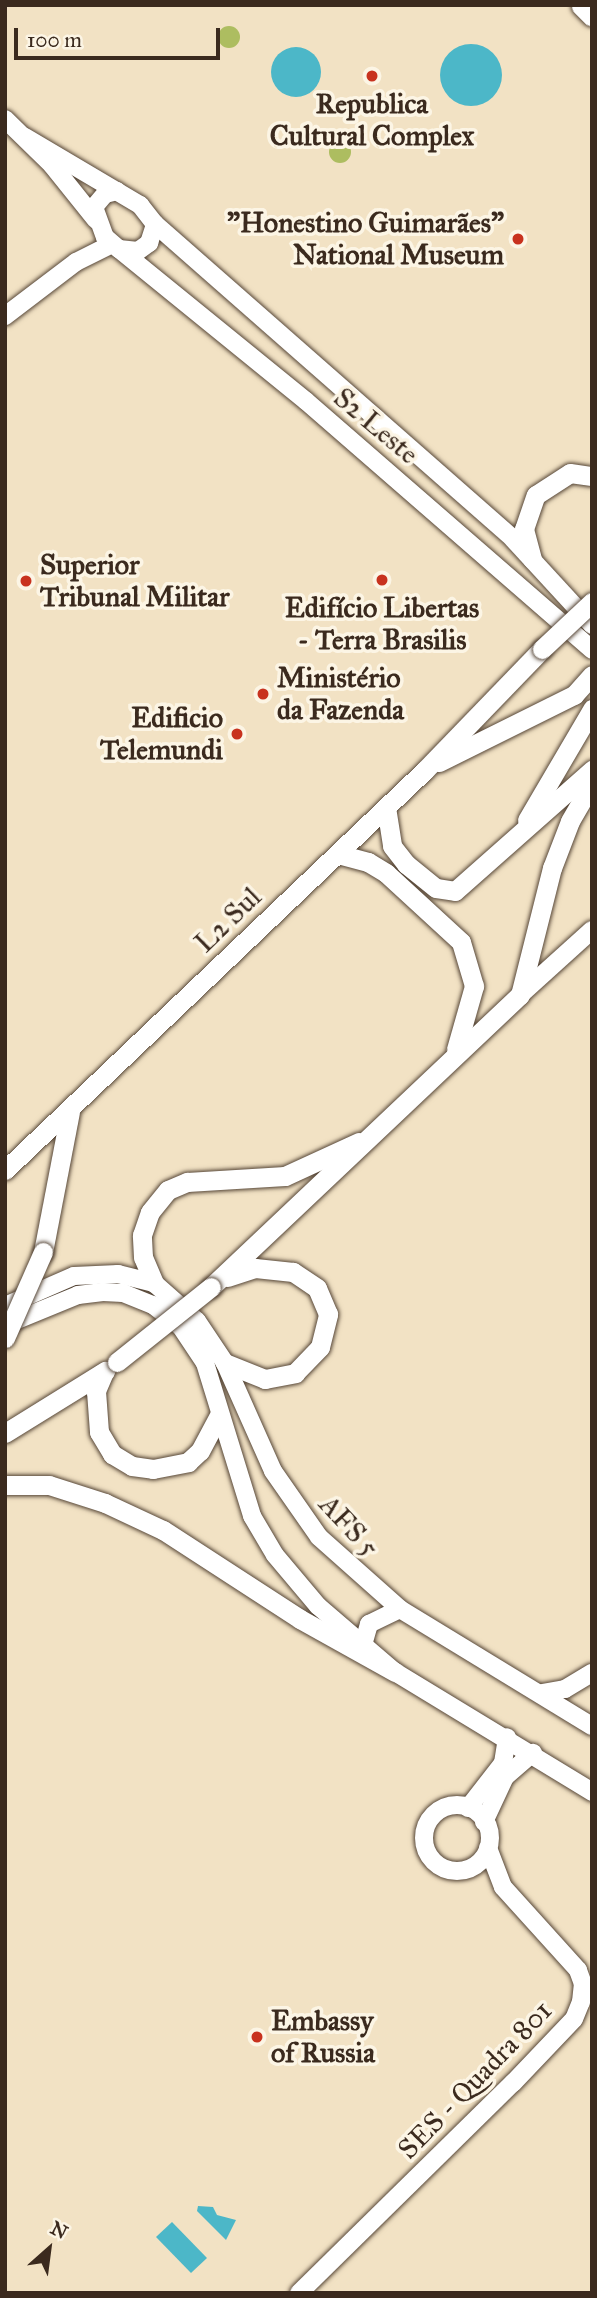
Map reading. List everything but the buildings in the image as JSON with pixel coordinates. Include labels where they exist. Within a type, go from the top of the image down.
[{"type":"highway","points":[[583,5],[592,14]]},
{"type":"main road","name":"S2 Leste","points":[[5,119],[25,137],[107,236],[382,465],[592,650]]},
{"type":"main road","name":"S2 Leste","points":[[25,137],[140,205],[155,223],[532,559],[592,625]]},
{"type":"main road","points":[[117,191],[100,198],[94,207],[107,236],[144,248],[155,223]]},
{"type":"main road","points":[[5,317],[107,236]]},
{"type":"main road","points":[[382,465],[390,449],[408,447]]},
{"type":"main road","points":[[532,559],[524,529],[536,495],[570,473],[592,476]]},
{"type":"main road","name":"L2 Sul","points":[[5,1170],[70,1112],[338,854],[592,602]]},
{"type":"main road","points":[[425,769],[574,695],[592,675]]},
{"type":"main road","points":[[522,830],[592,709]]},
{"type":"main road","points":[[386,807],[392,846],[406,864],[446,891],[470,881],[522,830],[592,770]]},
{"type":"main road","points":[[520,995],[552,868],[570,821],[592,783]]},
{"type":"main road","points":[[338,854],[368,862],[386,873],[461,942],[474,985],[452,1057]]},
{"type":"main road","points":[[5,1433],[111,1367],[215,1284],[377,1133],[452,1057],[592,930]]},
{"type":"main road","points":[[5,1338],[43,1252],[70,1112]]},
{"type":"main road","points":[[154,1283],[143,1257],[142,1235],[150,1212],[168,1190],[187,1182],[285,1175],[377,1133]]},
{"type":"main road","points":[[215,1284],[255,1268],[281,1268],[317,1288],[328,1314],[320,1347],[295,1373],[265,1379],[225,1363]]},
{"type":"main road","points":[[5,1306],[74,1276],[118,1274],[154,1283]]},
{"type":"main road","name":"AFS 5","points":[[154,1283],[197,1321],[225,1363],[245,1417],[293,1504],[351,1569],[400,1609],[542,1693],[592,1726]]},
{"type":"main road","points":[[5,1325],[78,1295],[123,1293],[153,1305],[195,1345],[205,1363],[219,1416],[252,1516],[270,1545],[318,1605],[395,1672]]},
{"type":"main road","points":[[111,1367],[96,1391],[99,1432],[112,1454],[132,1466],[153,1469],[188,1462],[200,1451],[219,1416]]},
{"type":"main road","points":[[5,1485],[49,1485],[117,1508],[163,1530],[300,1619],[507,1737],[592,1791]]},
{"type":"main road","points":[[363,1645],[369,1624],[400,1609]]},
{"type":"main road","points":[[542,1693],[565,1689],[592,1673]]},
{"type":"main road","points":[[468,1808],[503,1763],[507,1737]]},
{"type":"main road","points":[[484,1822],[468,1808],[441,1809],[426,1825],[424,1835],[434,1862],[460,1871],[480,1862],[488,1848],[484,1822],[502,1782],[533,1753]]},
{"type":"main road","name":"SES - Quadra 801","points":[[299,2293],[574,2019],[583,1984],[578,1970],[503,1887],[488,1848]]},
{"type":"main road","name":"SES - Quadra 801","points":[[460,1871],[503,1887]]},
{"type":"green space","points":[[229,26],[237,29],[240,37],[237,45],[229,48],[221,45],[218,37],[221,29]]},
{"type":"green space","points":[[340,141],[348,144],[351,152],[348,160],[340,163],[332,160],[329,152],[332,144]]},
{"type":"water","points":[[471,44],[483,46],[493,53],[500,63],[500,87],[493,97],[483,104],[471,106],[459,104],[449,97],[442,87],[440,75],[442,63],[449,53],[459,46]]},
{"type":"water","points":[[296,47],[314,54],[321,72],[314,90],[296,97],[278,90],[271,72],[278,54]]},
{"type":"water","points":[[198,2206],[213,2207],[217,2215],[236,2220],[226,2240],[197,2211]]},
{"type":"water","points":[[172,2222],[207,2258],[191,2273],[156,2237]]},
{"type":"place","name":"Republica Cultural Complex","points":[[372,76]]},
{"type":"place","name":"\"Honestino Guimarães\" National Museum","points":[[518,239]]},
{"type":"place","name":"Edifício Libertas - Terra Brasilis","points":[[382,580]]},
{"type":"place","name":"Superior Tribunal Militar","points":[[26,581]]},
{"type":"place","name":"Ministério da Fazenda","points":[[263,694]]},
{"type":"place","name":"Edificio Telemundi","points":[[237,734]]},
{"type":"place","name":"Embassy of Russia","points":[[257,2037]]}]
